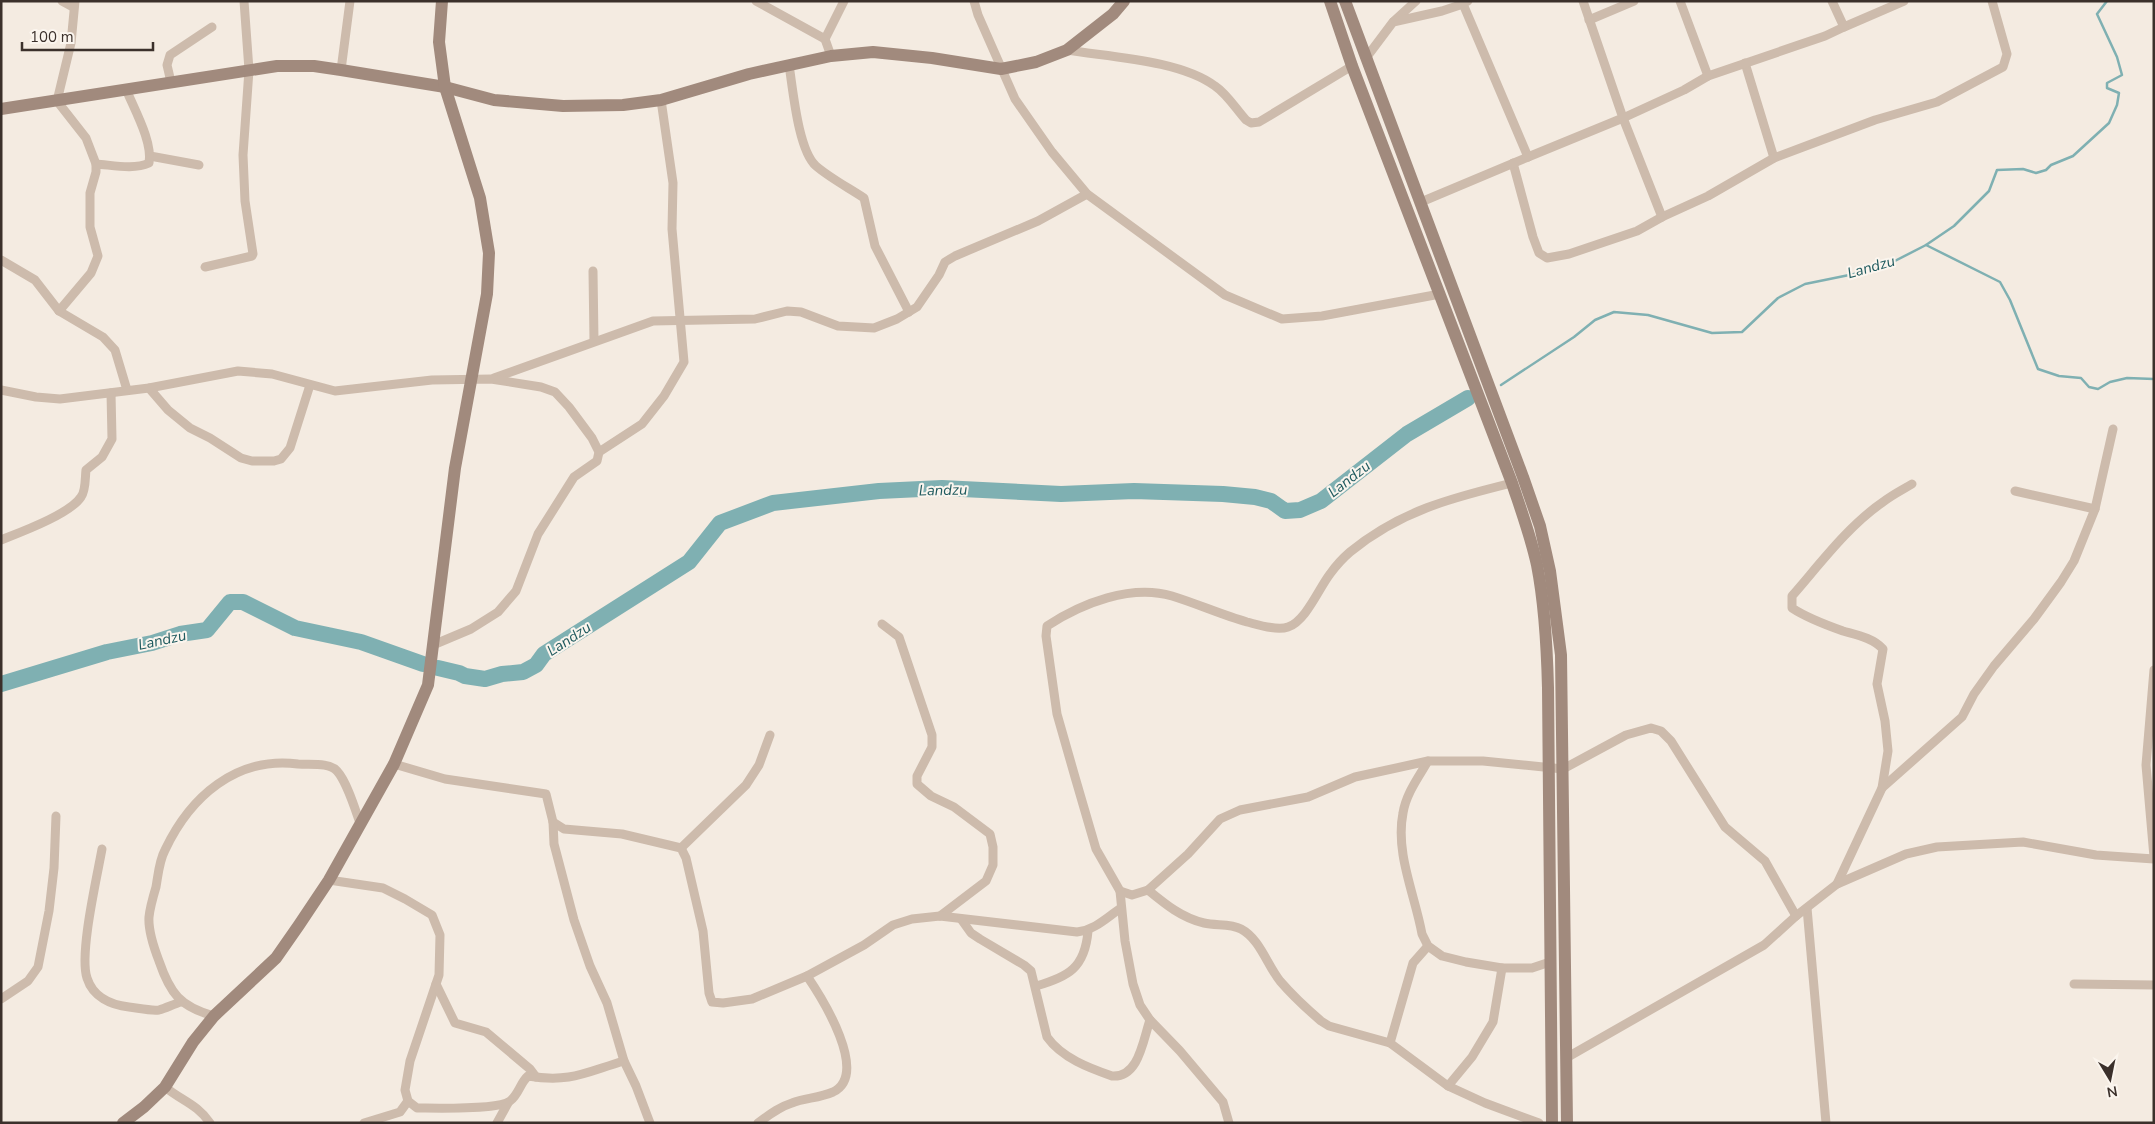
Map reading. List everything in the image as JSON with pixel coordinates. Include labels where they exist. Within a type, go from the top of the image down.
[{"type":"street","points":[[57,101],[71,43],[74,4],[62,1]]},
{"type":"street","points":[[205,266],[252,256],[253,254],[245,201],[243,155],[249,70],[244,1]]},
{"type":"street","points":[[341,70],[350,1]]},
{"type":"street","points":[[122,1123],[144,1107],[165,1087],[193,1042],[214,1016],[276,958],[329,880],[394,764],[428,685],[455,468],[488,294],[489,253],[480,198],[445,87],[439,42],[442,1]]},
{"type":"street","points":[[756,1],[825,39],[831,56]]},
{"type":"street","points":[[825,39],[844,1]]},
{"type":"street","points":[[974,1],[1015,99],[1052,152],[1086,194],[1225,295],[1282,319],[1322,316],[1440,294]]},
{"type":"street","points":[[1,109],[277,66],[314,66],[445,87],[494,100],[563,106],[623,105],[661,100],[749,74],[831,56],[873,52],[1002,69],[1036,62],[1067,50],[1113,14],[1124,1]]},
{"type":"street","points":[[1330,1],[1352,66],[1512,483],[1526,524],[1536,565],[1546,632],[1552,1123]]},
{"type":"street","points":[[1346,1],[1540,526],[1550,571],[1558,628],[1563,769],[1567,1123]]},
{"type":"street","points":[[1366,58],[1393,22],[1416,1]]},
{"type":"street","points":[[1583,1],[1623,118],[1662,217]]},
{"type":"street","points":[[1589,20],[1634,1]]},
{"type":"street","points":[[1680,1],[1708,76]]},
{"type":"street","points":[[1832,1],[1844,27]]},
{"type":"street","points":[[1421,202],[1623,118],[1684,90],[1708,76],[1825,36],[1904,1]]},
{"type":"street","points":[[1513,163],[1539,253],[1547,258],[1569,254],[1637,231],[1662,217],[1708,196],[1774,158],[1876,120],[1937,102],[2004,67],[2007,54],[1992,1]]},
{"type":"street","points":[[1393,22],[1442,11],[1464,2],[1528,157]]},
{"type":"street","points":[[171,82],[167,65],[170,55],[212,27]]},
{"type":"street","points":[[1067,50],[1162,65],[1192,73],[1216,86],[1251,123],[1259,122],[1352,66]]},
{"type":"street","points":[[1745,63],[1774,158]]},
{"type":"street","points":[[790,65],[800,133],[807,155],[815,165],[864,198],[876,246],[909,312]]},
{"type":"street","points":[[96,164],[129,167],[149,163],[150,156],[144,132],[126,90]]},
{"type":"street","points":[[599,452],[642,424],[664,396],[684,362],[672,229],[673,183],[661,100]]},
{"type":"street","points":[[57,101],[86,138],[96,164],[96,172],[90,193],[90,227],[98,256],[90,273],[59,311]]},
{"type":"street","points":[[150,156],[199,165]]},
{"type":"street","points":[[491,379],[653,321],[755,319],[787,311],[801,312],[838,326],[874,328],[897,319],[917,307],[939,275],[945,262],[1038,221],[1086,194]]},
{"type":"street","points":[[1,260],[35,280],[59,311],[103,337],[115,350],[127,390]]},
{"type":"street","points":[[593,271],[594,341]]},
{"type":"street","points":[[1,390],[36,397],[60,399],[148,388],[238,371],[272,374],[335,390],[432,380],[491,379],[541,387],[555,392],[586,431],[599,452],[597,461],[574,477],[538,534],[516,591],[498,612],[471,629],[434,645]]},
{"type":"street","points":[[148,388],[168,410],[190,428],[210,438],[241,458],[252,461],[274,461],[281,459],[290,448],[310,385]]},
{"type":"street","points":[[1,540],[39,524],[72,506],[82,496],[86,470],[102,457],[112,439],[111,393]]},
{"type":"street","points":[[1882,788],[1962,717],[1974,694],[1994,666],[2061,582],[2074,560],[2094,508],[2113,429]]},
{"type":"street","points":[[1229,1123],[1223,1102],[1180,1051],[1150,1020],[1140,1006],[1133,984],[1120,891],[1096,849],[1057,714],[1046,636],[1047,626],[1098,601],[1137,591],[1171,596],[1225,616],[1254,624],[1287,628],[1294,624],[1316,599],[1329,575],[1350,552],[1404,517],[1449,499],[1512,483]]},
{"type":"street","points":[[1837,884],[1882,788],[1888,751],[1885,721],[1877,684],[1883,648],[1872,640],[1828,625],[1792,608],[1792,596],[1830,552],[1858,524],[1882,503],[1912,484]]},
{"type":"street","points":[[2015,491],[2094,508]]},
{"type":"street","points":[[882,624],[900,637],[932,735],[932,747],[916,776],[917,784],[931,796],[954,807],[990,834],[993,847],[992,865],[986,881],[940,916]]},
{"type":"street","points":[[1566,1058],[1764,945],[1796,916],[1837,884],[1906,854],[1937,847],[2023,842],[2096,855],[2154,858],[2146,765],[2154,670]]},
{"type":"street","points":[[1120,891],[1132,895],[1148,890],[1188,854],[1220,819],[1240,810],[1308,797],[1355,777],[1428,762],[1483,760],[1549,769],[1563,769],[1626,735],[1651,728],[1661,731],[1671,742],[1725,827],[1766,861],[1796,916]]},
{"type":"street","points":[[681,848],[746,785],[759,764],[770,736]]},
{"type":"street","points":[[1428,762],[1412,788],[1403,812],[1400,838],[1422,934],[1428,946],[1442,956],[1502,968],[1532,968],[1550,962]]},
{"type":"street","points":[[214,1016],[196,1011],[181,1002],[167,984],[154,946],[149,918],[164,851],[189,811],[209,790],[240,770],[266,763],[331,766],[339,772],[360,823]]},
{"type":"street","points":[[394,764],[446,779],[546,794],[553,822],[554,844],[574,920],[590,966],[607,1003],[624,1062],[636,1086],[650,1123]]},
{"type":"street","points":[[1,999],[28,981],[38,967],[50,910],[56,816]]},
{"type":"street","points":[[553,822],[564,829],[622,834],[681,848]]},
{"type":"street","points":[[102,848],[90,912],[86,954],[86,976],[89,984],[99,997],[118,1005],[158,1010],[181,1002]]},
{"type":"street","points":[[681,848],[686,858],[703,931],[709,993],[712,1002],[723,1003],[752,998],[807,976],[864,945],[893,925],[912,919],[940,916],[1051,930],[1088,931],[1121,908]]},
{"type":"street","points":[[329,880],[383,888],[432,915],[440,936],[439,975],[410,1061],[405,1090],[408,1101],[417,1108],[482,1106],[508,1103]]},
{"type":"street","points":[[1148,890],[1167,906],[1191,919],[1205,924],[1241,928],[1257,945],[1281,981],[1321,1021],[1390,1043],[1448,1086],[1485,1103],[1539,1123]]},
{"type":"street","points":[[1807,908],[1826,1123]]},
{"type":"street","points":[[961,919],[971,933],[1024,965],[1033,976],[1045,1030],[1052,1044],[1069,1057],[1112,1076],[1120,1077],[1127,1074],[1135,1064],[1150,1020]]},
{"type":"street","points":[[1036,986],[1059,980],[1073,969],[1083,954],[1088,931]]},
{"type":"street","points":[[1390,1043],[1413,963],[1428,946]]},
{"type":"street","points":[[1448,1086],[1472,1057],[1494,1022],[1502,968]]},
{"type":"street","points":[[758,1123],[783,1106],[833,1092],[842,1086],[846,1079],[844,1050],[834,1021],[807,976]]},
{"type":"street","points":[[436,984],[454,1023],[486,1032],[530,1069],[536,1078]]},
{"type":"street","points":[[2074,984],[2154,985]]},
{"type":"street","points":[[497,1123],[508,1103],[517,1095],[523,1081],[528,1076],[536,1078],[570,1078],[624,1062]]},
{"type":"street","points":[[165,1087],[177,1097],[202,1111],[210,1123]]},
{"type":"street","points":[[364,1123],[400,1112],[408,1101]]},
{"type":"waterway","name":"Landzu","points":[[1501,385],[1574,337],[1595,320],[1614,312],[1648,315],[1712,333],[1742,332],[1778,298],[1805,284],[1887,265],[1926,245],[1954,226],[1989,191],[1997,170],[2023,169],[2036,173],[2073,156],[2109,123],[2117,105],[2119,93],[2107,88],[2107,83],[2122,75],[2117,57],[2097,14],[2107,1]]},
{"type":"waterway","points":[[1926,245],[2000,282],[2010,300],[2038,369],[2059,376],[2081,378],[2089,387],[2098,389],[2110,382],[2127,378],[2154,379]]},
{"type":"waterway","name":"Landzu","points":[[438,668],[465,676],[485,679],[502,674],[523,672],[536,665],[544,654],[689,562],[720,523],[773,503],[879,491],[942,488],[1061,494],[1134,491],[1223,494],[1255,497],[1271,501],[1285,511],[1300,510],[1321,501],[1407,434],[1468,398]]},
{"type":"waterway","name":"Landzu","points":[[1,684],[107,652],[152,643],[180,634],[207,630],[230,602],[243,602],[295,628],[361,642],[423,664]]}]
